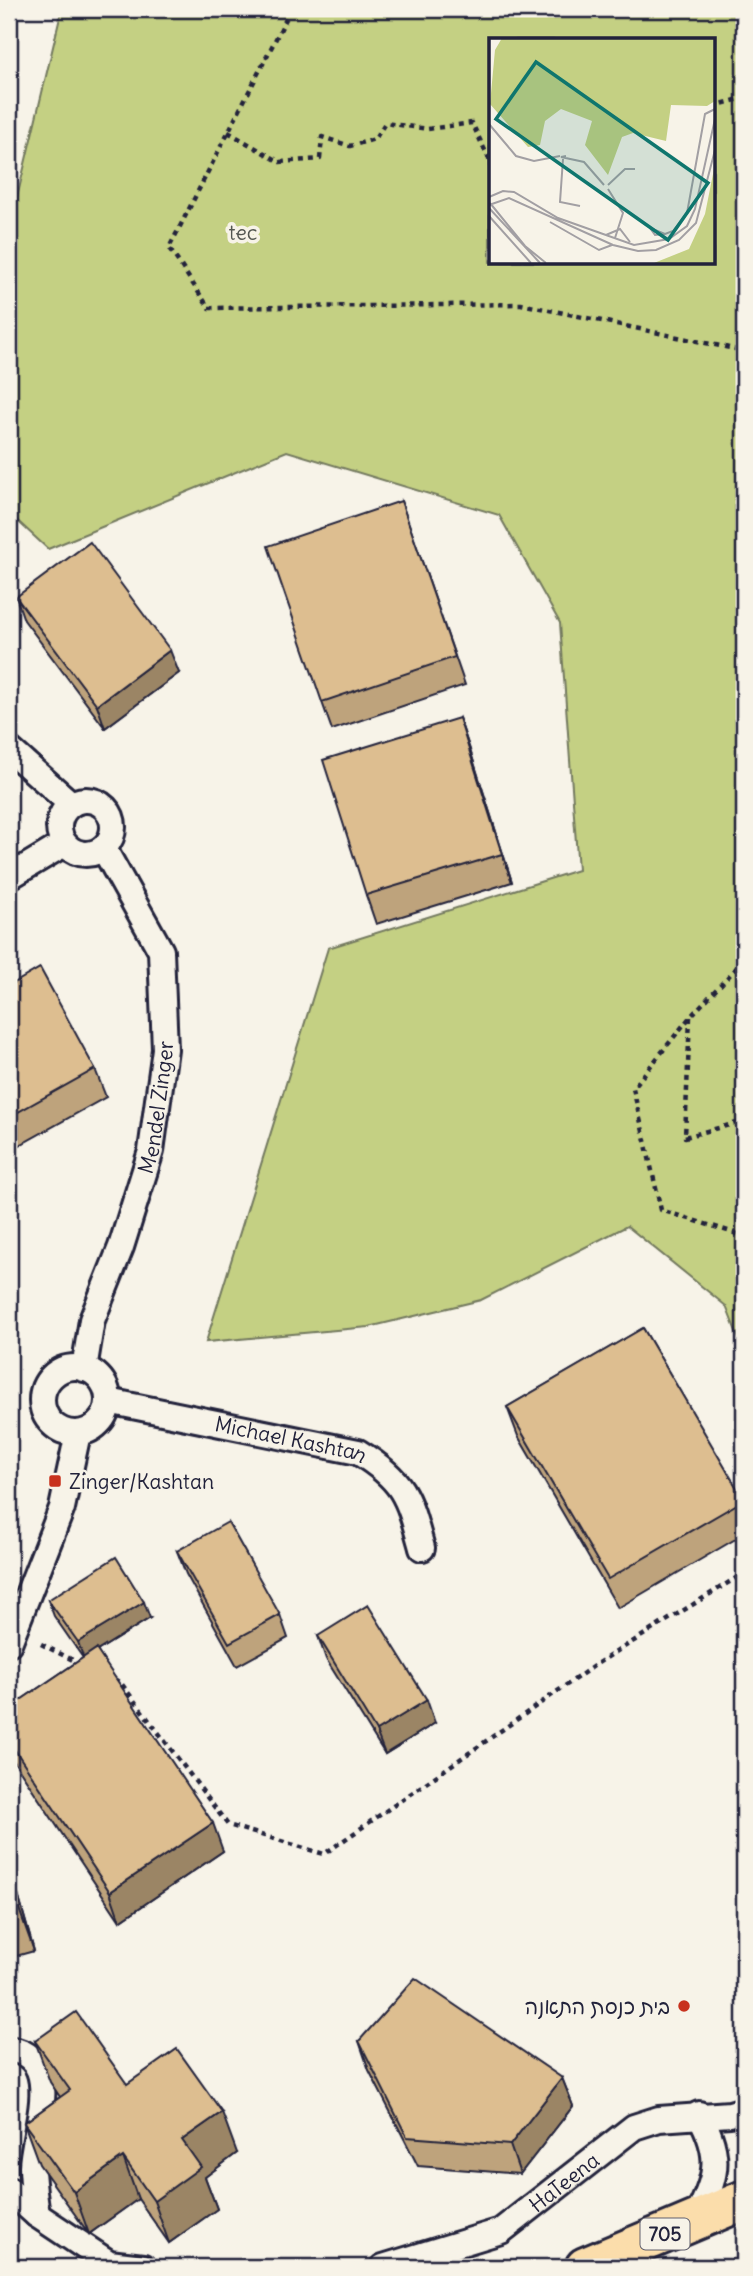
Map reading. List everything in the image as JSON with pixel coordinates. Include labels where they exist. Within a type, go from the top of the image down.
[{"type":"main road","name":"705","points":[[585,2267],[744,2200]]},
{"type":"street","points":[[9,749],[71,804]]},
{"type":"street","points":[[88,800],[97,802],[111,815],[113,833],[104,849],[87,855],[70,850],[64,844],[58,827],[64,810],[71,804],[88,800]]},
{"type":"street","points":[[9,877],[64,844]]},
{"type":"street","name":"Mendel Zinger","points":[[84,1369],[92,1320],[121,1247],[151,1151],[165,1049],[160,951],[104,849]]},
{"type":"street","points":[[63,1369],[84,1369],[99,1377],[108,1401],[96,1426],[78,1433],[58,1429],[49,1422],[41,1403],[42,1392],[54,1375],[63,1369]]},
{"type":"street","name":"Michael Kashtan","points":[[108,1401],[358,1452],[388,1470],[409,1503],[422,1548]]},
{"type":"street","points":[[9,1643],[62,1508],[78,1433]]},
{"type":"street","points":[[9,2049],[16,2050],[33,2062],[43,2084],[43,2108],[32,2166],[37,2215]]},
{"type":"street","name":"HaTeena","points":[[383,2267],[501,2231],[635,2127],[659,2119],[699,2114],[730,2114],[744,2110]]},
{"type":"street","points":[[695,2221],[710,2190],[716,2166],[712,2138],[699,2114]]},
{"type":"street","points":[[9,2190],[37,2215],[109,2263],[143,2267]]},
{"type":"path","points":[[291,9],[169,248],[209,308],[521,304],[744,351]]},
{"type":"path","points":[[714,106],[744,98]]},
{"type":"path","points":[[228,132],[280,162],[320,159],[322,137],[350,146],[375,139],[385,122],[428,129],[472,123],[489,156]]},
{"type":"path","points":[[744,960],[690,1017],[633,1088],[661,1210],[744,1236]]},
{"type":"path","points":[[690,1017],[685,1138],[744,1121]]},
{"type":"path","points":[[111,1678],[121,1683],[228,1825],[324,1854],[598,1663],[744,1573]]},
{"type":"path","points":[[41,1644],[89,1668]]},
{"type":"green space","name":"tec","points":[[62,9],[744,9],[744,1352],[726,1306],[627,1226],[481,1300],[369,1327],[206,1342],[328,948],[578,870],[560,623],[499,515],[287,451],[48,549],[9,513],[9,231]]},
{"type":"building","points":[[401,501],[455,657],[322,702],[268,546]]},
{"type":"building","points":[[90,542],[170,650],[97,705],[16,597]]},
{"type":"building","points":[[459,718],[502,854],[366,895],[323,760]]},
{"type":"building","points":[[40,968],[95,1069],[9,1117],[9,986]]},
{"type":"building","points":[[643,1328],[744,1500],[608,1579],[507,1407]]},
{"type":"building","points":[[228,1522],[280,1615],[229,1643],[177,1551]]},
{"type":"building","points":[[116,1557],[144,1602],[78,1642],[48,1600]]},
{"type":"building","points":[[368,1605],[427,1700],[376,1731],[318,1636]]},
{"type":"building","points":[[96,1649],[213,1823],[110,1892],[9,1741],[9,1708]]},
{"type":"building","points":[[9,1874],[19,1909],[9,1912]]},
{"type":"building","points":[[415,1978],[562,2078],[510,2145],[407,2137],[359,2041]]},
{"type":"building","points":[[76,2012],[127,2084],[177,2049],[222,2112],[182,2140],[201,2167],[154,2201],[123,2157],[74,2192],[24,2123],[70,2090],[35,2041]]},
{"type":"place","name":"Zinger/Kashtan","points":[[55,1481]]},
{"type":"place","name":"בית כנסת התאנה","points":[[684,2006]]}]
